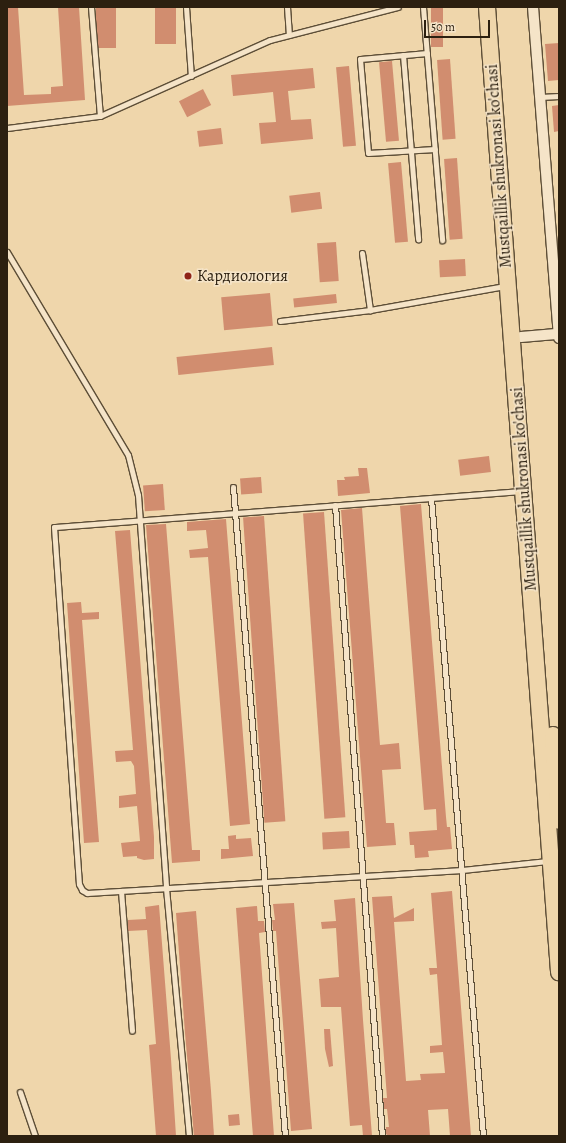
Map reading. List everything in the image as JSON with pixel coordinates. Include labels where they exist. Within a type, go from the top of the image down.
[{"type":"main road","name":"Mustqaillik shukronasi ko'chasi","points":[[487,7],[525,490],[559,972]]},
{"type":"main road","name":"Mustqaillik shukronasi ko'chasi","points":[[497,7],[521,337],[535,489],[559,821]]},
{"type":"street","points":[[533,7],[559,338]]},
{"type":"street","points":[[521,337],[559,334]]},
{"type":"lane","points":[[91,7],[100,116]]},
{"type":"lane","points":[[186,7],[191,76]]},
{"type":"lane","points":[[287,7],[289,35]]},
{"type":"lane","points":[[7,128],[100,116],[270,40],[398,7]]},
{"type":"lane","points":[[423,7],[442,240]]},
{"type":"lane","points":[[427,53],[360,59],[368,153],[435,149]]},
{"type":"lane","points":[[403,55],[418,239]]},
{"type":"lane","points":[[540,97],[559,96]]},
{"type":"lane","points":[[7,252],[128,455],[138,495],[166,888],[189,1136]]},
{"type":"lane","points":[[362,253],[370,310]]},
{"type":"lane","points":[[280,321],[370,310],[508,286]]},
{"type":"lane","points":[[233,487],[266,882],[285,1136]]},
{"type":"lane","points":[[525,490],[236,514],[54,527],[79,884],[82,890],[87,893],[462,870],[550,861]]},
{"type":"lane","points":[[431,498],[483,1136]]},
{"type":"lane","points":[[334,505],[364,876],[382,1136]]},
{"type":"lane","points":[[121,891],[132,1031]]},
{"type":"lane","points":[[20,1092],[35,1136]]},
{"type":"building","points":[[7,7],[18,7],[24,95],[51,94],[51,87],[63,86],[58,7],[79,7],[85,100],[7,106]]},
{"type":"building","points":[[96,7],[116,7],[116,48],[96,48]]},
{"type":"building","points":[[155,7],[176,7],[176,44],[155,44]]},
{"type":"building","points":[[431,7],[443,7],[443,47],[431,47]]},
{"type":"building","points":[[559,43],[559,80],[548,81],[545,44]]},
{"type":"building","points":[[450,59],[456,139],[443,140],[437,60]]},
{"type":"building","points":[[392,61],[399,141],[386,142],[379,62]]},
{"type":"building","points":[[349,66],[356,146],[343,147],[336,67]]},
{"type":"building","points":[[313,68],[315,88],[288,91],[291,120],[311,119],[313,139],[261,144],[259,123],[276,122],[273,92],[233,96],[231,75]]},
{"type":"building","points":[[203,89],[211,105],[187,117],[179,101]]},
{"type":"building","points":[[559,105],[559,131],[554,132],[552,106]]},
{"type":"building","points":[[221,128],[223,144],[199,147],[197,131]]},
{"type":"building","points":[[457,158],[463,239],[450,240],[444,159]]},
{"type":"building","points":[[401,162],[408,242],[395,243],[388,163]]},
{"type":"building","points":[[320,192],[322,209],[291,213],[289,196]]},
{"type":"building","points":[[336,242],[339,281],[320,282],[317,243]]},
{"type":"building","points":[[465,259],[466,276],[440,277],[439,260]]},
{"type":"building","points":[[270,293],[273,326],[224,330],[221,297]]},
{"type":"building","points":[[336,294],[337,303],[294,307],[293,298]]},
{"type":"building","points":[[272,347],[274,365],[178,375],[177,357]]},
{"type":"building","points":[[489,456],[491,472],[460,476],[458,460]]},
{"type":"building","points":[[358,468],[367,468],[370,493],[338,496],[337,480],[345,480],[344,477],[359,476]]},
{"type":"building","points":[[261,477],[262,493],[241,494],[240,478]]},
{"type":"building","points":[[163,484],[165,510],[145,511],[143,485]]},
{"type":"building","points":[[421,504],[446,817],[447,827],[450,827],[452,849],[428,851],[429,857],[415,858],[414,845],[410,845],[409,832],[437,830],[436,809],[424,810],[400,506]]},
{"type":"building","points":[[362,508],[380,745],[399,743],[401,769],[382,770],[386,823],[394,823],[396,845],[367,847],[341,510]]},
{"type":"building","points":[[324,512],[345,817],[324,819],[303,513]]},
{"type":"building","points":[[264,516],[285,821],[264,823],[243,517]]},
{"type":"building","points":[[226,519],[250,824],[230,826],[208,557],[190,558],[189,550],[208,548],[206,530],[187,531],[187,522]]},
{"type":"building","points":[[166,524],[192,850],[200,850],[200,861],[172,863],[146,525]]},
{"type":"building","points":[[130,530],[154,837],[154,859],[144,860],[137,858],[137,856],[123,857],[121,843],[140,841],[137,806],[119,808],[119,796],[136,794],[134,766],[131,761],[116,762],[115,751],[133,750],[115,531]]},
{"type":"building","points":[[81,602],[82,613],[99,612],[99,619],[82,620],[99,842],[84,843],[67,603]]},
{"type":"building","points":[[349,831],[350,848],[323,849],[322,832]]},
{"type":"building","points":[[236,835],[236,839],[251,838],[253,856],[221,859],[221,849],[229,849],[228,836]]},
{"type":"building","points":[[452,891],[471,1136],[450,1136],[448,1109],[428,1110],[430,1136],[389,1136],[386,1134],[386,1127],[389,1127],[387,1109],[384,1109],[383,1098],[387,1098],[372,897],[392,896],[394,918],[414,908],[414,921],[394,922],[406,1081],[421,1080],[420,1074],[445,1073],[443,1052],[430,1053],[430,1046],[442,1045],[437,974],[430,975],[429,968],[437,968],[431,893]]},
{"type":"building","points":[[355,898],[372,1136],[363,1136],[362,1125],[350,1126],[341,1007],[321,1007],[319,979],[339,977],[336,928],[322,929],[321,922],[336,921],[334,900]]},
{"type":"building","points":[[294,903],[312,1129],[291,1131],[276,931],[273,931],[272,920],[275,920],[273,904]]},
{"type":"building","points":[[159,905],[176,1136],[156,1136],[149,1045],[156,1044],[147,930],[128,931],[128,920],[146,919],[145,907]]},
{"type":"building","points":[[257,906],[258,921],[264,921],[265,932],[259,933],[274,1136],[253,1136],[236,908]]},
{"type":"building","points":[[196,911],[214,1136],[194,1136],[185,1033],[176,913]]},
{"type":"building","points":[[324,1029],[330,1029],[333,1066],[329,1067],[325,1049]]},
{"type":"building","points":[[239,1114],[240,1125],[229,1126],[228,1115]]},
{"type":"place","name":"Кардиология","points":[[188,276]]}]
